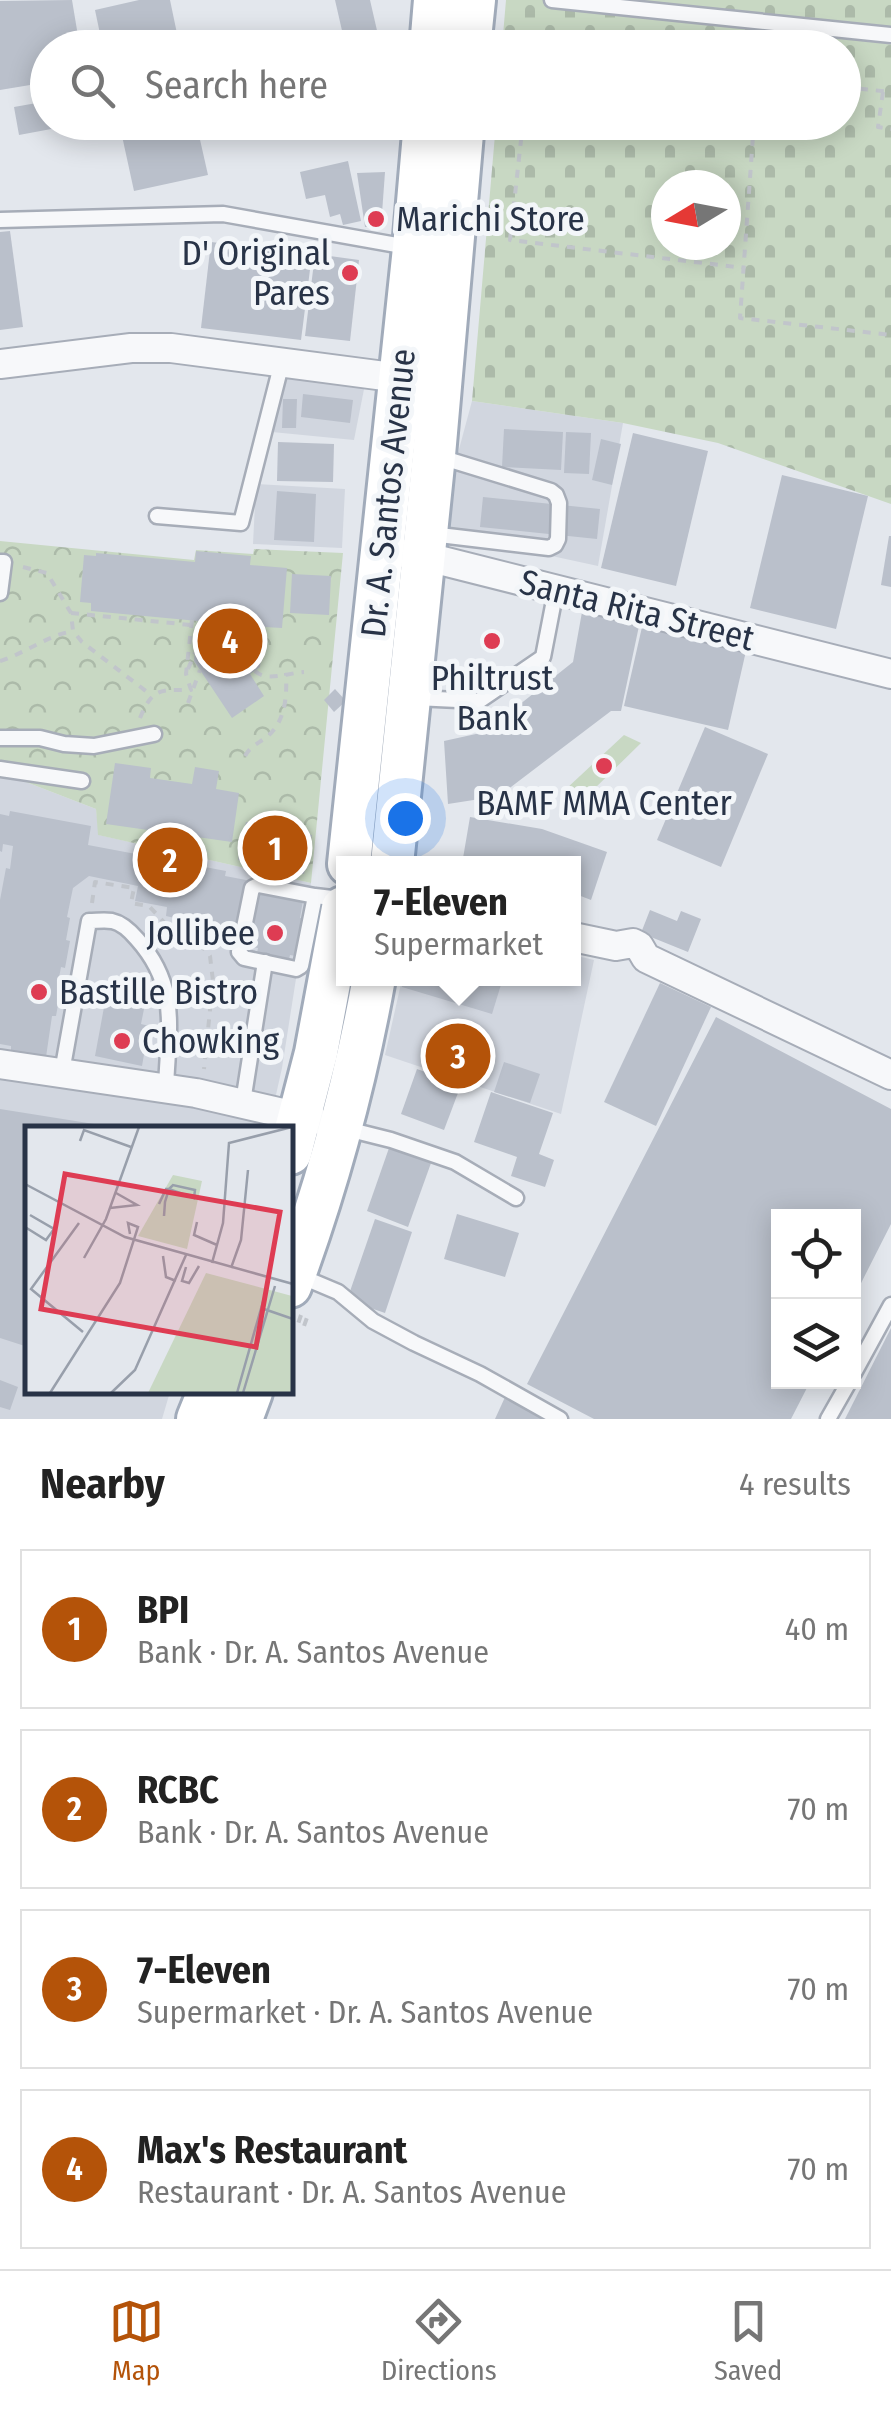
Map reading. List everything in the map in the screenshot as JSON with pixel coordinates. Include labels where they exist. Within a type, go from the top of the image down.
[{"type":"main road","points":[[432,30],[435,0]]},
{"type":"main road","points":[[471,30],[474,0]]},
{"type":"main road","name":"Dr. A. Santos Avenue","points":[[393,856],[410,697],[410,547],[400,378],[423,140]]},
{"type":"main road","name":"Dr. A. Santos Avenue","points":[[351,856],[410,547],[434,455],[461,140]]},
{"type":"main road","points":[[295,1135],[329,902]]},
{"type":"main road","points":[[299,1296],[372,986]]},
{"type":"main road","points":[[198,1419],[208,1394]]},
{"type":"main road","points":[[240,1419],[250,1394]]},
{"type":"street","points":[[0,364],[131,348],[170,348],[400,378]]},
{"type":"street","name":"Santa Rita Street","points":[[410,547],[556,590],[891,674]]},
{"type":"street","points":[[581,939],[616,946],[633,943],[646,958],[891,1075]]},
{"type":"street","points":[[0,1064],[242,1102],[281,1126]]},
{"type":"street","points":[[295,1135],[342,1127]]},
{"type":"lane","points":[[552,0],[638,5],[849,30]]},
{"type":"lane","points":[[861,31],[891,35]]},
{"type":"lane","points":[[0,220],[223,214],[414,248]]},
{"type":"lane","points":[[157,516],[240,523],[282,362]]},
{"type":"lane","points":[[410,547],[549,548],[558,539],[559,503],[551,491],[434,455]]},
{"type":"lane","points":[[0,594],[2,562]]},
{"type":"lane","points":[[410,697],[479,701],[542,658],[556,590]]},
{"type":"lane","points":[[0,738],[40,738],[94,746],[154,734]]},
{"type":"lane","points":[[0,769],[82,780]]},
{"type":"lane","points":[[319,959],[296,969],[244,958],[239,952],[252,888],[258,885],[329,902]]},
{"type":"lane","points":[[62,1072],[89,921],[115,921],[151,955],[163,979],[170,1041],[166,1088]]},
{"type":"lane","points":[[242,1102],[265,962]]},
{"type":"lane","points":[[342,1127],[455,1162],[516,1198]]},
{"type":"lane","points":[[299,1296],[328,1288],[373,1321],[560,1419]]},
{"type":"lane","points":[[861,1360],[891,1305]]},
{"type":"lane","points":[[828,1419],[845,1389]]},
{"type":"path","points":[[861,89],[891,92]]},
{"type":"path","points":[[883,92],[878,127],[891,129]]},
{"type":"path","points":[[521,140],[510,240],[745,268]]},
{"type":"path","points":[[753,140],[740,318],[891,335]]},
{"type":"path","points":[[2,562],[47,574],[71,614],[73,630],[82,642],[151,695]]},
{"type":"path","points":[[71,614],[192,623],[186,674],[192,690]]},
{"type":"path","points":[[0,661],[17,656],[55,634],[73,630]]},
{"type":"path","points":[[186,674],[195,653]]},
{"type":"path","points":[[188,703],[200,670]]},
{"type":"path","points":[[254,671],[267,677],[304,672]]},
{"type":"path","points":[[244,756],[274,730],[283,714],[286,673]]},
{"type":"path","points":[[138,724],[151,695],[160,690],[192,690]]},
{"type":"path","points":[[78,984],[145,996],[166,992]]},
{"type":"shaded area","points":[[282,369],[366,379],[354,440],[272,432]]},
{"type":"shaded area","points":[[472,401],[623,423],[598,566],[437,531]]},
{"type":"shaded area","points":[[256,484],[345,489],[342,548],[253,544]]},
{"type":"shaded area","points":[[0,772],[96,809],[99,835],[311,883],[282,1068],[266,1124],[25,1126],[25,1394],[169,1394],[162,1419],[0,1419]]},
{"type":"shaded area","points":[[581,957],[594,960],[561,1114],[385,1055],[400,986],[581,986]]},
{"type":"green space","points":[[506,0],[891,0],[891,504],[718,443],[623,423],[472,401],[495,140],[861,140],[861,30],[503,30]]},
{"type":"green space","points":[[0,541],[194,560],[196,550],[343,553],[311,883],[98,835],[96,809],[0,772]]},
{"type":"green space","name":"BAMF MMA Center","points":[[624,735],[641,743],[591,792],[599,803],[589,813],[566,789]]},
{"type":"building","points":[[72,0],[77,30],[30,30],[30,85],[0,90],[0,1]]},
{"type":"building","points":[[139,0],[170,0],[176,30],[99,30],[95,10]]},
{"type":"building","points":[[335,0],[370,0],[377,30],[342,30]]},
{"type":"building","points":[[30,104],[30,133],[19,135],[14,107]]},
{"type":"building","points":[[123,140],[200,140],[208,175],[134,191]]},
{"type":"building","points":[[348,161],[361,221],[343,225],[340,214],[330,217],[325,195],[306,199],[300,172]]},
{"type":"building","points":[[385,172],[381,227],[365,227],[357,173]]},
{"type":"building","points":[[10,231],[23,327],[0,330],[0,232]]},
{"type":"building","points":[[211,242],[312,254],[301,340],[201,328]]},
{"type":"building","points":[[315,254],[359,260],[350,341],[305,336]]},
{"type":"building","points":[[303,394],[353,400],[350,423],[301,417]]},
{"type":"building","points":[[283,399],[297,399],[296,428],[282,428]]},
{"type":"building","points":[[504,429],[563,432],[561,470],[502,467]]},
{"type":"building","points":[[566,432],[591,433],[589,474],[564,473]]},
{"type":"building","points":[[633,433],[708,451],[676,586],[601,568]]},
{"type":"building","points":[[601,439],[621,444],[612,485],[592,480]]},
{"type":"building","points":[[278,442],[334,444],[333,482],[277,481]]},
{"type":"building","points":[[782,475],[868,496],[836,629],[750,608]]},
{"type":"building","points":[[277,491],[316,494],[314,542],[274,540]]},
{"type":"building","points":[[483,497],[600,509],[597,539],[480,527]]},
{"type":"building","points":[[891,536],[891,587],[881,585]]},
{"type":"building","points":[[196,551],[251,556],[250,565],[287,568],[282,628],[264,627],[260,667],[250,674],[264,696],[232,718],[194,661],[198,621],[91,611],[91,603],[80,602],[84,555],[195,562]]},
{"type":"building","points":[[292,574],[331,576],[329,615],[290,613]]},
{"type":"building","points":[[582,612],[639,626],[621,711],[611,711],[499,796],[448,804],[444,741],[485,732],[573,662]]},
{"type":"building","points":[[642,627],[746,651],[728,730],[624,706]]},
{"type":"building","points":[[335,689],[346,701],[334,712],[324,700]]},
{"type":"building","points":[[705,727],[768,754],[721,867],[657,840]]},
{"type":"building","points":[[115,763],[151,768],[150,778],[192,784],[195,767],[219,771],[216,789],[239,793],[232,842],[106,824]]},
{"type":"building","points":[[10,811],[91,826],[88,845],[226,871],[225,876],[246,880],[235,939],[178,928],[179,919],[166,916],[167,907],[135,901],[138,886],[89,876],[73,888],[67,917],[70,918],[66,940],[70,941],[65,968],[61,967],[57,988],[61,988],[46,1057],[0,1044],[0,900],[13,846],[3,844],[0,851],[0,814],[9,816]]},
{"type":"building","points":[[470,817],[542,829],[607,852],[591,900],[581,896],[581,856],[463,856]]},
{"type":"building","points":[[246,822],[312,835],[304,874],[238,860]]},
{"type":"building","name":"Jollibee","points":[[257,891],[303,900],[296,956],[290,955],[289,959],[257,953],[258,948],[246,946]]},
{"type":"building","points":[[650,910],[677,921],[681,911],[701,919],[688,952],[641,933]]},
{"type":"building","points":[[660,983],[711,1007],[656,1126],[604,1102]]},
{"type":"building","points":[[402,986],[501,986],[492,1014]]},
{"type":"building","name":"Chowking","points":[[107,991],[146,999],[141,1024],[149,1026],[142,1066],[95,1056]]},
{"type":"building","points":[[716,1017],[891,1109],[891,1224],[861,1283],[861,1209],[771,1209],[771,1389],[806,1389],[791,1419],[594,1419],[527,1384]]},
{"type":"building","points":[[435,1027],[494,1047],[481,1086],[422,1066]]},
{"type":"building","points":[[504,1062],[540,1074],[530,1103],[494,1092]]},
{"type":"building","points":[[417,1069],[461,1085],[444,1130],[401,1114]]},
{"type":"building","points":[[491,1092],[553,1113],[539,1154],[554,1160],[545,1187],[511,1176],[517,1157],[474,1142]]},
{"type":"building","points":[[0,1109],[107,1126],[25,1126],[25,1346],[0,1338]]},
{"type":"building","points":[[389,1148],[431,1163],[408,1227],[367,1211]]},
{"type":"building","points":[[457,1214],[519,1233],[505,1277],[444,1259]]},
{"type":"building","points":[[375,1219],[412,1232],[385,1313],[347,1300]]},
{"type":"building","points":[[891,1328],[891,1419],[845,1419]]},
{"type":"building","points":[[0,1380],[18,1387],[10,1410],[0,1407]]},
{"type":"building","points":[[506,1395],[549,1419],[495,1419]]},
{"type":"place","name":"Marichi Store","points":[[376,219]]},
{"type":"place","name":"D' Original Pares","points":[[350,273]]},
{"type":"place","name":"Max's Restaurant","points":[[230,641]]},
{"type":"place","name":"Philtrust Bank","points":[[492,641]]},
{"type":"place","name":"BAMF MMA Center","points":[[604,766]]},
{"type":"place","name":"BPI","points":[[275,848]]},
{"type":"place","name":"RCBC","points":[[170,860]]},
{"type":"place","name":"Jollibee","points":[[275,933]]},
{"type":"place","name":"Bastille Bistro","points":[[39,992]]},
{"type":"place","name":"Chowking","points":[[122,1041]]},
{"type":"place","name":"7-Eleven","points":[[458,1056]]}]
